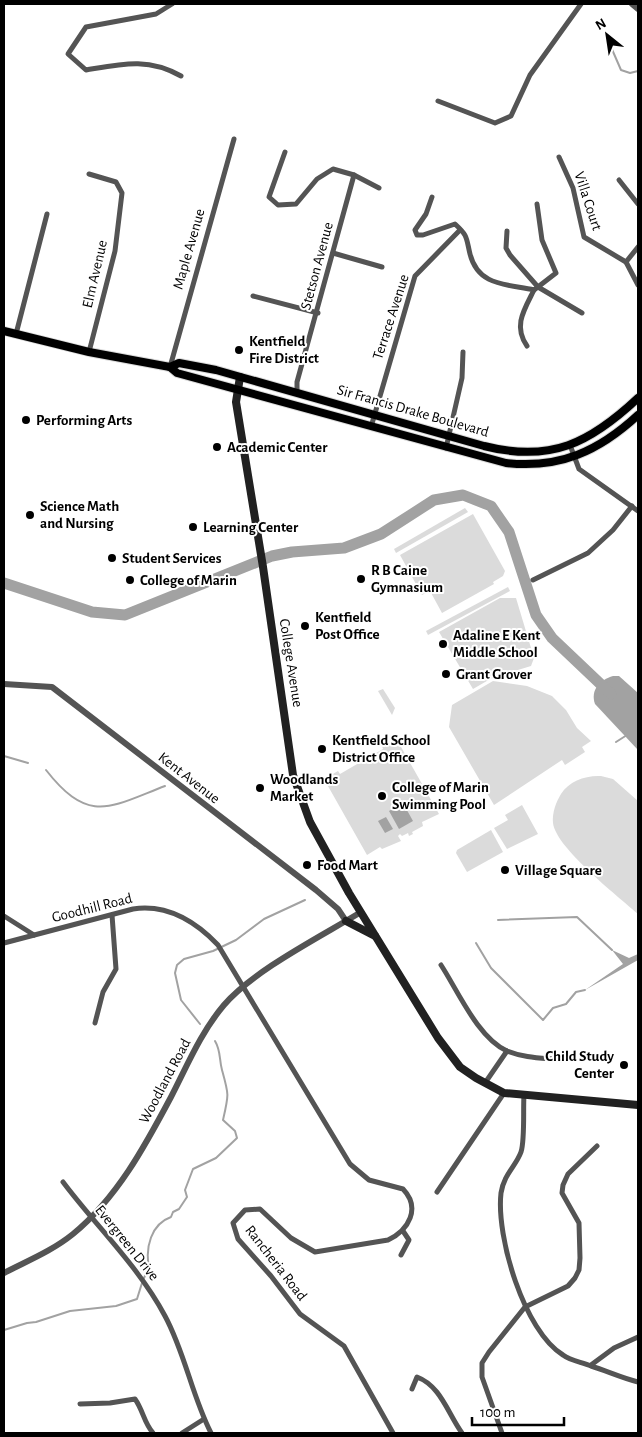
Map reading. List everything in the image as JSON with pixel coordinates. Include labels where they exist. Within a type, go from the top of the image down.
[{"type":"main road","name":"Sir Francis Drake Boulevard","points":[[4,331],[89,352],[170,367],[177,372],[493,461],[524,465],[549,463],[574,457],[609,440],[638,415]]},
{"type":"main road","name":"Sir Francis Drake Boulevard","points":[[170,367],[179,363],[240,377],[496,449],[525,453],[570,445],[602,429],[638,398]]},
{"type":"main road","name":"College Avenue","points":[[240,377],[236,389],[236,402],[295,783],[310,822],[361,912],[449,1053],[460,1067],[485,1084],[504,1092],[638,1105]]},
{"type":"main road","points":[[346,921],[376,936]]},
{"type":"street","points":[[172,4],[156,14],[86,27],[68,54],[86,70],[131,62],[166,68],[181,76]]},
{"type":"street","points":[[438,101],[495,123],[504,121],[510,116],[530,75],[581,4]]},
{"type":"street","points":[[632,4],[638,9]]},
{"type":"street","name":"Maple Avenue","points":[[170,367],[234,139]]},
{"type":"street","points":[[285,152],[269,197],[278,205],[296,204],[317,179],[333,168],[354,175],[379,188]]},
{"type":"street","name":"Villa Court","points":[[559,157],[573,188],[584,237],[626,262]]},
{"type":"street","name":"Elm Avenue","points":[[89,174],[116,182],[122,192],[115,251],[89,352]]},
{"type":"street","name":"Stetson Avenue","points":[[297,393],[297,382],[318,313],[354,175]]},
{"type":"street","points":[[619,180],[638,204]]},
{"type":"street","points":[[432,197],[426,214],[415,230],[417,235],[423,236],[452,224],[464,231],[476,269],[483,278],[536,288],[582,313]]},
{"type":"street","points":[[527,346],[520,336],[520,324],[536,288],[556,273],[542,240],[538,204]]},
{"type":"street","points":[[16,334],[47,214]]},
{"type":"street","name":"Terrace Avenue","points":[[371,427],[415,276],[460,230]]},
{"type":"street","points":[[506,231],[506,248],[536,288]]},
{"type":"street","points":[[638,247],[626,262],[638,285]]},
{"type":"street","points":[[333,254],[382,266]]},
{"type":"street","points":[[253,296],[318,313]]},
{"type":"street","points":[[446,448],[462,378],[463,352]]},
{"type":"street","points":[[570,445],[579,469],[638,511]]},
{"type":"street","points":[[533,580],[588,553],[613,530],[632,506]]},
{"type":"street","name":"Kent Avenue","points":[[4,684],[52,688],[316,890],[338,909],[346,921]]},
{"type":"street","name":"Goodhill Road","points":[[4,943],[142,908],[169,912],[202,929],[218,945],[244,986]]},
{"type":"street","name":"Woodland Road","points":[[4,1273],[48,1251],[72,1235],[90,1219],[120,1183],[147,1142],[208,1027],[224,1005],[244,986],[361,912]]},
{"type":"street","points":[[95,1023],[103,992],[116,969],[112,915]]},
{"type":"street","points":[[4,916],[34,935]]},
{"type":"street","points":[[441,965],[480,1028],[507,1050],[530,1057],[561,1060]]},
{"type":"street","points":[[244,986],[350,1164],[369,1180],[398,1187],[406,1192],[412,1208],[412,1216],[403,1231],[410,1240],[401,1255]]},
{"type":"street","points":[[485,1084],[507,1050]]},
{"type":"street","points":[[437,1192],[504,1092]]},
{"type":"street","points":[[524,1095],[521,1152],[507,1174],[500,1200],[510,1262],[525,1307],[554,1348],[570,1359],[638,1382]]},
{"type":"street","points":[[502,1433],[482,1377],[482,1363],[525,1307],[568,1286],[579,1270],[579,1223],[562,1193],[563,1185],[568,1174],[597,1146]]},
{"type":"street","name":"Evergreen Drive","points":[[63,1182],[90,1219],[140,1276],[165,1315],[211,1433]]},
{"type":"street","name":"Rancheria Road","points":[[393,1433],[344,1346],[300,1314],[271,1276],[238,1239],[233,1223],[245,1210],[260,1209],[291,1238],[319,1253],[388,1240],[403,1231]]},
{"type":"street","points":[[591,1365],[614,1348],[638,1337]]},
{"type":"street","points":[[412,1389],[417,1377],[437,1391],[462,1433]]},
{"type":"street","points":[[80,1404],[110,1403],[135,1399],[142,1409],[147,1426],[153,1433]]},
{"type":"street","points":[[182,1433],[204,1419]]},
{"type":"shaded area","points":[[465,508],[468,512],[396,553],[394,549]]},
{"type":"shaded area","points":[[473,514],[505,571],[503,576],[493,582],[494,584],[442,613],[430,591],[422,595],[400,555]]},
{"type":"shaded area","points":[[508,587],[510,591],[428,635],[426,631]]},
{"type":"shaded area","points":[[500,598],[516,598],[534,658],[531,666],[492,678],[473,689],[439,632]]},
{"type":"shaded area","points":[[613,676],[619,676],[638,693],[638,750],[595,704],[594,694],[597,686]]},
{"type":"shaded area","points":[[493,681],[527,686],[552,696],[566,710],[577,728],[591,741],[582,747],[585,752],[565,765],[562,760],[494,805],[449,727],[452,705]]},
{"type":"shaded area","points":[[383,689],[395,708],[392,715],[378,691]]},
{"type":"shaded area","name":"College of Marin Swimming Pool","points":[[396,738],[439,814],[422,822],[423,826],[412,832],[413,834],[409,836],[408,833],[402,836],[400,834],[398,836],[401,841],[382,849],[380,847],[367,855],[324,779],[338,771],[340,774],[383,749],[382,746]]},
{"type":"shaded area","points":[[601,776],[613,779],[638,801],[638,914],[576,858],[557,833],[553,823],[555,808],[564,789],[578,780]]},
{"type":"shaded area","points":[[403,803],[413,821],[399,829],[389,811]]},
{"type":"shaded area","points":[[522,805],[538,834],[507,849],[494,828],[508,820],[505,815]]},
{"type":"shaded area","points":[[386,817],[393,829],[385,833],[378,821]]},
{"type":"shaded area","points":[[491,830],[503,852],[467,872],[456,853],[457,850]]},
{"type":"shaded area","points":[[612,950],[629,958],[638,954],[638,960],[585,990],[623,964]]},
{"type":"waterway","points":[[611,47],[621,70],[630,73],[638,71]]},
{"type":"waterway","points":[[4,583],[92,612],[125,615],[272,556],[292,552],[344,548],[381,534],[434,500],[463,495],[491,506],[509,532],[536,615],[552,638],[611,694]]},
{"type":"waterway","points":[[616,742],[627,735]]},
{"type":"waterway","points":[[4,756],[28,763]]},
{"type":"waterway","points":[[46,770],[75,799],[88,805],[115,805],[165,786]]},
{"type":"waterway","points":[[200,1024],[181,1000],[175,973],[177,965],[184,959],[213,951],[236,940],[264,919],[305,900]]},
{"type":"waterway","points":[[498,920],[577,917],[612,950]]},
{"type":"waterway","points":[[476,943],[491,968],[543,1020],[553,1008],[566,1004],[576,992],[585,990]]},
{"type":"waterway","points":[[144,1278],[149,1267],[148,1252],[154,1231],[164,1220],[171,1217],[173,1212],[179,1209],[187,1197],[185,1190],[193,1169],[216,1158],[237,1138],[235,1131],[223,1120],[227,1090],[215,1041]]},
{"type":"waterway","points":[[4,1330],[70,1311],[116,1306],[137,1299],[142,1283]]},
{"type":"place","name":"Kentfield Fire District","points":[[239,350]]},
{"type":"place","name":"Performing Arts","points":[[26,420]]},
{"type":"place","name":"Academic Center","points":[[217,447]]},
{"type":"place","name":"Science Math and Nursing","points":[[30,515]]},
{"type":"place","name":"Learning Center","points":[[193,527]]},
{"type":"place","name":"Student Services","points":[[112,558]]},
{"type":"place","name":"R B Caine Gymnasium","points":[[361,579]]},
{"type":"place","name":"College of Marin","points":[[130,580]]},
{"type":"place","name":"Kentfield Post Office","points":[[305,626]]},
{"type":"place","name":"Adaline E Kent Middle School","points":[[443,644]]},
{"type":"place","name":"Grant Grover","points":[[446,674]]},
{"type":"place","name":"Kentfield School District Office","points":[[322,749]]},
{"type":"place","name":"Woodlands Market","points":[[260,788]]},
{"type":"place","name":"College of Marin Swimming Pool","points":[[382,796]]},
{"type":"place","name":"Food Mart","points":[[307,865]]},
{"type":"place","name":"Village Square","points":[[505,870]]},
{"type":"place","name":"Child Study Center","points":[[624,1065]]}]
